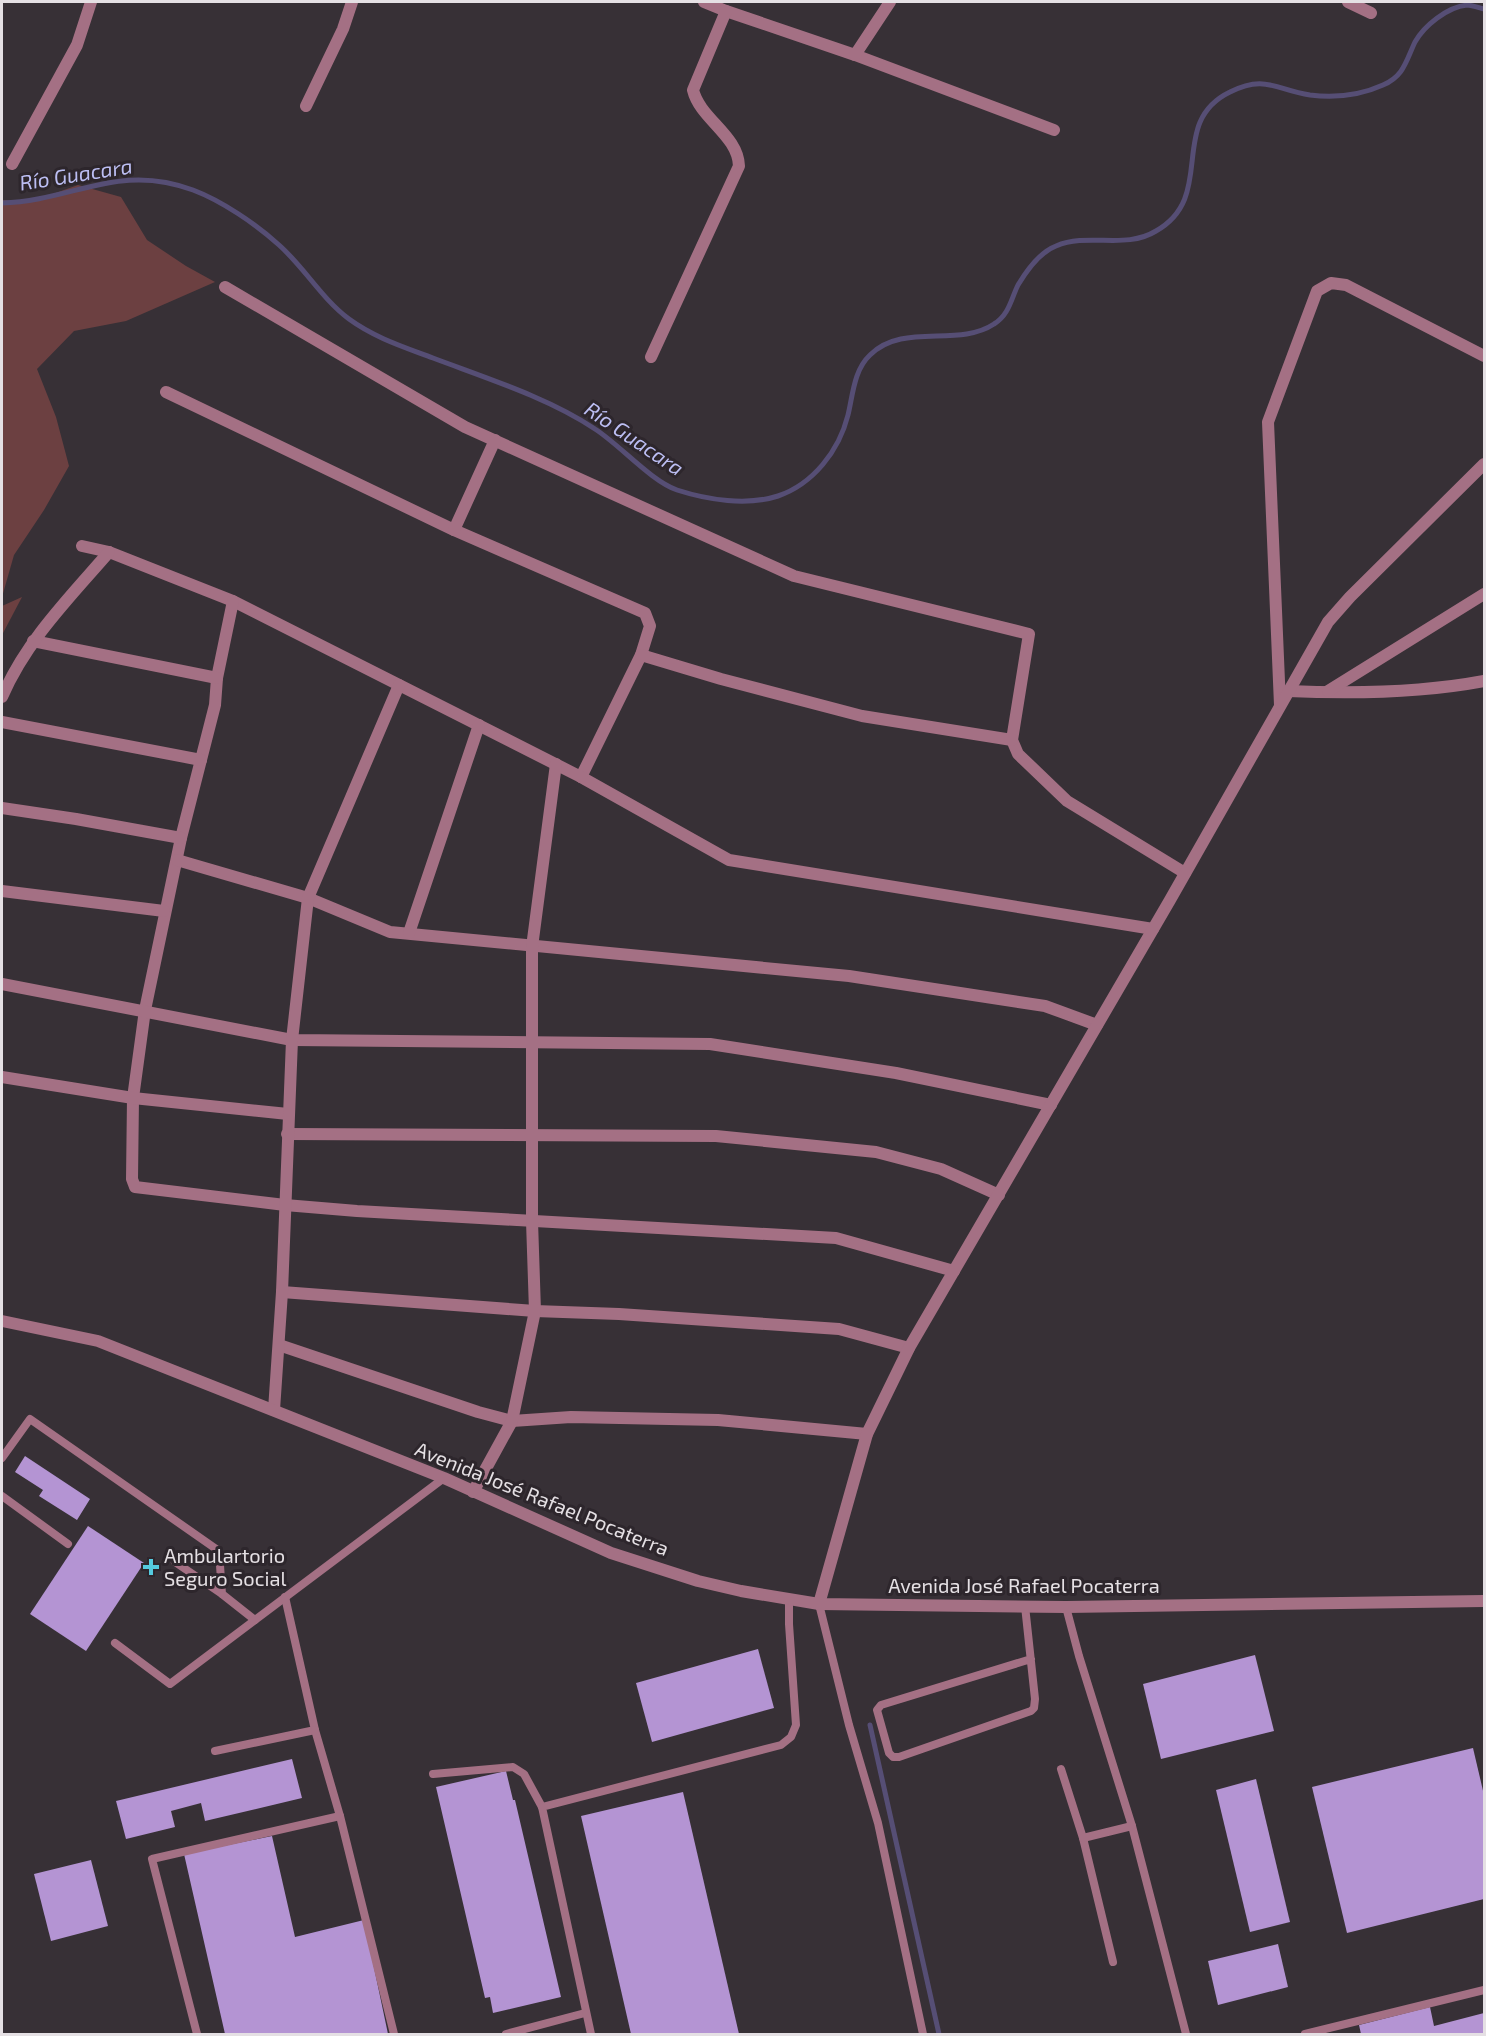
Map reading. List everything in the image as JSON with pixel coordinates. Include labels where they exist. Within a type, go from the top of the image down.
[{"type":"street","points":[[12,164],[76,45],[91,2]]},
{"type":"street","points":[[306,106],[343,28],[352,2]]},
{"type":"street","points":[[704,2],[855,55],[1054,130]]},
{"type":"street","points":[[855,55],[890,2]]},
{"type":"street","points":[[1348,2],[1371,13]]},
{"type":"street","points":[[651,357],[739,166],[738,154],[696,102],[693,90],[726,11]]},
{"type":"street","points":[[1280,706],[1268,422],[1317,291],[1331,283],[1346,285],[1485,356]]},
{"type":"street","points":[[225,286],[465,427],[794,576],[1029,634],[1012,740],[1018,754],[1067,801],[1185,873]]},
{"type":"street","points":[[166,392],[454,530],[645,613],[650,626],[641,655],[582,777]]},
{"type":"street","points":[[454,530],[495,440]]},
{"type":"street","points":[[819,1604],[867,1434],[909,1348],[1328,622],[1350,597],[1485,464]]},
{"type":"street","points":[[82,546],[109,552],[233,601],[582,777],[729,861],[1153,928]]},
{"type":"street","points":[[2,697],[8,682],[33,640],[109,552]]},
{"type":"street","points":[[1325,693],[1485,594]]},
{"type":"street","points":[[233,601],[217,678],[215,705],[180,838],[145,1010],[133,1098],[132,1179],[135,1187],[285,1205],[836,1238],[954,1271]]},
{"type":"street","points":[[33,640],[217,678]]},
{"type":"street","points":[[641,655],[721,680],[862,716],[1012,740]]},
{"type":"street","points":[[1288,691],[1325,693],[1443,688],[1485,681]]},
{"type":"street","points":[[274,1410],[282,1292],[292,1040],[308,898],[399,685]]},
{"type":"street","points":[[2,722],[201,760]]},
{"type":"street","points":[[410,933],[478,725]]},
{"type":"street","points":[[473,1492],[512,1421],[535,1311],[532,1221],[532,947],[556,764]]},
{"type":"street","points":[[2,808],[180,838]]},
{"type":"street","points":[[177,860],[308,898],[390,932],[849,976],[1045,1005],[1097,1025]]},
{"type":"street","points":[[2,891],[164,912]]},
{"type":"street","points":[[2,984],[292,1040],[710,1044],[896,1073],[1051,1104]]},
{"type":"street","points":[[2,1077],[133,1098],[288,1114]]},
{"type":"street","points":[[287,1134],[716,1136],[876,1152],[941,1169],[999,1195]]},
{"type":"street","points":[[282,1292],[535,1311],[619,1314],[839,1329],[909,1348]]},
{"type":"street","name":"Avenida José Rafael Pocaterra","points":[[2,1321],[98,1341],[444,1478],[611,1553],[698,1581],[789,1599],[819,1604],[1066,1607],[1485,1601]]},
{"type":"street","points":[[279,1345],[478,1412],[512,1421],[571,1417],[718,1420],[867,1434]]},
{"type":"lane","points":[[2,1458],[30,1419],[219,1551],[222,1594]]},
{"type":"lane","points":[[115,1643],[170,1684],[444,1478]]},
{"type":"lane","points":[[2,1496],[68,1544]]},
{"type":"lane","points":[[174,1562],[222,1594],[255,1620]]},
{"type":"lane","points":[[285,1597],[315,1730],[340,1816],[394,2034]]},
{"type":"lane","points":[[542,1807],[781,1745],[791,1737],[796,1725],[789,1599]]},
{"type":"lane","points":[[819,1604],[849,1725],[878,1823],[923,2034]]},
{"type":"lane","points":[[1025,1606],[1031,1659],[1035,1698],[1034,1708],[1031,1711],[898,1757],[893,1757],[889,1753],[877,1710],[880,1705],[1031,1659]]},
{"type":"lane","points":[[1066,1607],[1132,1826],[1186,2034]]},
{"type":"lane","points":[[215,1751],[315,1730]]},
{"type":"lane","points":[[433,1774],[513,1767],[524,1774],[542,1807],[591,2034]]},
{"type":"lane","points":[[1061,1769],[1083,1838],[1113,1962]]},
{"type":"lane","points":[[197,2034],[152,1859],[340,1816]]},
{"type":"lane","points":[[1083,1838],[1132,1826]]},
{"type":"lane","points":[[1305,2034],[1339,2030],[1485,1990]]},
{"type":"lane","points":[[506,2034],[585,2013]]},
{"type":"shaded area","points":[[78,185],[121,197],[147,240],[215,282],[126,321],[74,331],[37,369],[56,417],[69,466],[44,510],[14,555],[2,597],[2,200],[33,201]]},
{"type":"shaded area","points":[[22,597],[2,635],[2,606]]},
{"type":"building","points":[[25,1456],[90,1499],[77,1520],[39,1496],[43,1490],[15,1472]]},
{"type":"building","points":[[88,1526],[144,1563],[86,1651],[30,1614]]},
{"type":"building","points":[[758,1649],[774,1708],[652,1742],[636,1683]]},
{"type":"building","points":[[1255,1655],[1274,1731],[1161,1759],[1143,1684]]},
{"type":"building","points":[[1473,1748],[1484,1795],[1484,1899],[1347,1933],[1312,1787]]},
{"type":"building","points":[[292,1759],[302,1798],[205,1821],[201,1803],[171,1811],[175,1827],[126,1839],[116,1801]]},
{"type":"building","points":[[506,1771],[513,1800],[515,1800],[561,1997],[493,2013],[490,1997],[485,1998],[436,1787]]},
{"type":"building","points":[[1256,1779],[1290,1922],[1250,1932],[1216,1790]]},
{"type":"building","points":[[683,1792],[739,2034],[631,2034],[581,1816]]},
{"type":"building","points":[[272,1836],[295,1937],[364,1920],[388,2034],[225,2034],[184,1854]]},
{"type":"building","points":[[91,1860],[108,1926],[51,1941],[34,1874]]},
{"type":"building","points":[[1278,1944],[1288,1987],[1218,2005],[1208,1961]]},
{"type":"building","points":[[1430,2007],[1434,2026],[1484,2013],[1484,2034],[1361,2034],[1359,2025]]},
{"type":"waterway","name":"Río Guacara","points":[[2,203],[28,201],[118,181],[166,182],[193,190],[227,207],[270,237],[339,311],[369,332],[517,389],[558,408],[595,429],[646,471],[677,490],[714,499],[753,501],[791,491],[813,475],[823,464],[844,428],[861,368],[870,355],[883,345],[914,337],[980,331],[1003,316],[1025,273],[1039,257],[1050,249],[1081,240],[1119,240],[1144,237],[1156,231],[1174,216],[1185,199],[1200,122],[1211,105],[1230,92],[1252,84],[1270,85],[1319,96],[1348,95],[1366,91],[1396,77],[1419,36],[1444,13],[1467,5],[1484,9]]},
{"type":"waterway","points":[[870,1725],[939,2034]]},
{"type":"place","name":"Ambulartorio Seguro Social","points":[[151,1567]]}]
